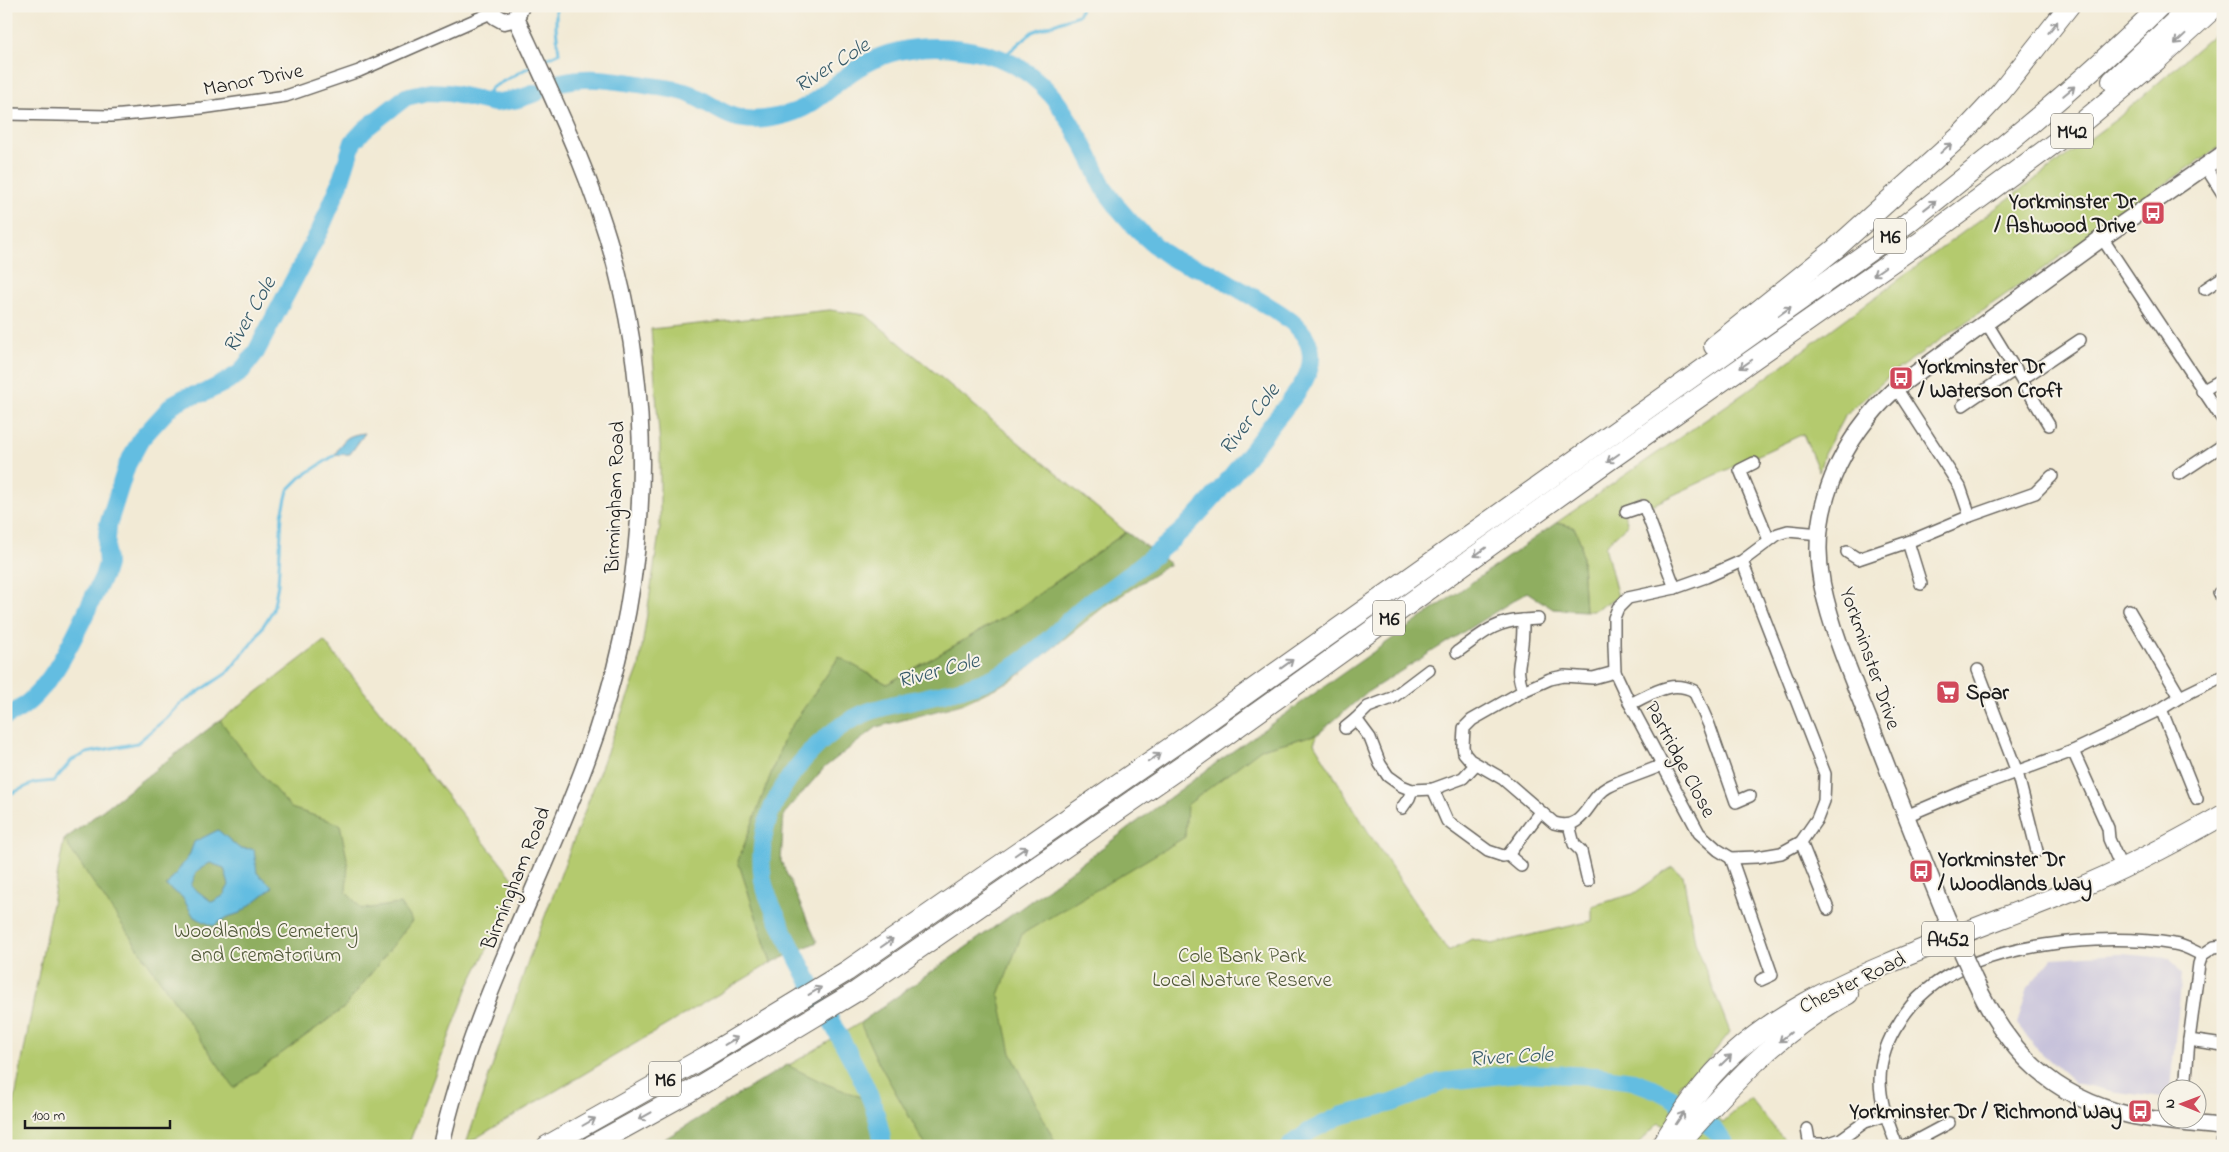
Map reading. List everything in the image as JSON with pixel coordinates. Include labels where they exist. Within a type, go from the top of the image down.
[{"type":"highway","name":"M6","points":[[1601,440],[1666,382],[1835,249],[1958,137],[2000,92],[2069,6]]},
{"type":"highway","name":"M6","points":[[547,1146],[847,971],[1180,740],[1892,235],[1989,159],[2069,91],[2160,6]]},
{"type":"highway","name":"M6","points":[[590,1146],[689,1092],[857,991],[1194,758],[1598,468],[1919,243],[2088,104],[2191,6]]},
{"type":"highway","name":"M42","points":[[1919,243],[2079,125],[2157,60],[2216,6]]},
{"type":"highway","name":"Chester Road","points":[[1703,1102],[1720,1065],[1770,1023],[1812,999],[1856,977],[1929,946],[2070,892],[2122,869],[2223,815]]},
{"type":"highway","name":"Chester Road","points":[[1668,1144],[1703,1102],[1799,1026],[1841,998],[1883,976],[2148,866],[2223,828]]},
{"type":"street","points":[[492,9],[504,21],[519,12]]},
{"type":"street","name":"Manor Drive","points":[[6,114],[111,116],[202,108],[286,96],[359,71],[492,9]]},
{"type":"street","name":"Birmingham Road","points":[[441,1146],[467,1052],[586,764],[617,665],[633,585],[639,532],[641,474],[638,411],[626,312],[617,270],[595,199],[536,60],[519,12]]},
{"type":"street","name":"Yorkminster Drive","points":[[2156,1118],[2129,1115],[2096,1106],[2062,1089],[2039,1072],[2017,1050],[1997,1025],[1946,916],[1828,610],[1821,576],[1820,534],[1828,490],[1844,453],[1871,412],[1896,388],[2102,238],[2223,154]]},
{"type":"street","points":[[2205,166],[2223,194]]},
{"type":"street","points":[[2102,238],[2223,420]]},
{"type":"street","points":[[2205,290],[2223,277]]},
{"type":"street","points":[[1986,322],[2049,425]]},
{"type":"street","points":[[1963,405],[2080,340]]},
{"type":"street","points":[[2202,391],[2223,379]]},
{"type":"street","points":[[1896,388],[1960,486],[1970,516]]},
{"type":"street","points":[[2179,474],[2223,445]]},
{"type":"street","points":[[1754,463],[1740,470],[1769,540]]},
{"type":"street","points":[[1847,552],[1858,559],[1908,542],[1970,516],[2035,493],[2052,476]]},
{"type":"street","points":[[1626,512],[1644,506],[1675,588],[1742,561],[1778,534],[1788,531],[1820,534]]},
{"type":"street","points":[[1908,542],[1921,584]]},
{"type":"street","points":[[1742,561],[1825,774],[1824,801],[1817,819],[1801,842],[1781,853],[1731,858],[1772,975],[1761,980]]},
{"type":"street","name":"Partridge Close","points":[[1675,588],[1628,598],[1618,608],[1614,618],[1615,672],[1630,704],[1699,833],[1718,850],[1731,858]]},
{"type":"street","points":[[2129,610],[2180,697]]},
{"type":"street","points":[[1457,652],[1490,628],[1506,621],[1538,619]]},
{"type":"street","points":[[1523,620],[1522,645],[1517,666],[1523,691]]},
{"type":"street","points":[[1345,728],[1368,707],[1392,698],[1429,670]]},
{"type":"street","points":[[1978,670],[2017,772],[2037,851]]},
{"type":"street","points":[[1615,672],[1593,678],[1564,676],[1550,679],[1523,691],[1472,720],[1464,728],[1462,740],[1464,753],[1476,764],[1503,778],[1554,823],[1569,825],[1578,819],[1606,788],[1662,765]]},
{"type":"street","points":[[1906,816],[2073,751],[2161,709],[2180,697],[2223,676]]},
{"type":"street","points":[[1630,704],[1672,685],[1681,685],[1694,691],[1709,725],[1736,802],[1750,796]]},
{"type":"street","points":[[2161,709],[2197,799]]},
{"type":"street","points":[[1356,719],[1370,738],[1380,764],[1388,776],[1402,786],[1412,790],[1433,790],[1463,778],[1476,764]]},
{"type":"street","points":[[2073,751],[2108,828],[2109,839],[2122,869]]},
{"type":"street","points":[[1402,808],[1412,790]]},
{"type":"street","points":[[1433,790],[1447,821],[1488,851],[1503,856],[1508,855],[1540,812]]},
{"type":"street","points":[[1569,825],[1574,844],[1581,851],[1588,881]]},
{"type":"street","points":[[1801,842],[1828,909]]},
{"type":"street","points":[[1508,855],[1521,866]]},
{"type":"street","points":[[1897,1146],[1886,1115],[1880,1079],[1887,1045],[1892,1033],[1907,1010],[1926,990],[1950,974],[1982,961],[2032,946],[2088,940],[2176,944],[2202,955]]},
{"type":"street","points":[[2186,1080],[2199,964],[2202,955],[2214,947],[2223,946]]},
{"type":"street","points":[[2189,1040],[2223,1045]]},
{"type":"street","points":[[1807,1129],[1810,1145],[1827,1144],[1841,1139],[1865,1122],[1886,1115]]},
{"type":"street","points":[[1906,1146],[1949,1124]]},
{"type":"street","name":"Yorkminster Drive","points":[[2206,1124],[2223,1126]]},
{"type":"street","points":[[2222,1146],[2223,1136]]},
{"type":"shaded area","points":[[2121,954],[2170,958],[2182,974],[2171,1080],[2156,1080],[2156,1097],[2111,1091],[2075,1083],[2038,1050],[2017,1024],[2028,987],[2052,958]]},
{"type":"green space","points":[[2223,26],[2223,144],[1898,369],[1845,415],[1824,454],[1819,472],[1803,434],[1652,505],[1642,496],[1620,505],[1628,524],[1605,546],[1618,597],[1593,611],[1585,611],[1581,544],[1574,527],[1556,523],[1756,385],[2118,118]]},
{"type":"green space","points":[[830,310],[866,315],[1126,532],[1015,611],[887,684],[838,657],[739,861],[771,963],[466,1144],[528,961],[639,667],[660,527],[660,446],[651,329]]},
{"type":"green space","points":[[1556,523],[1574,527],[1581,544],[1585,611],[1553,609],[1527,592],[1366,693],[1318,734],[1261,749],[1187,805],[1185,837],[1022,934],[999,995],[1011,1053],[1057,1146],[926,1146],[876,1058],[860,1023],[1024,906],[1223,758]]},
{"type":"green space","points":[[1126,532],[1170,564],[1105,606],[1014,679],[962,704],[877,727],[825,767],[784,814],[781,861],[817,942],[771,963],[738,861],[786,734],[839,657],[887,684],[1015,611]]},
{"type":"green space","name":"Woodlands Cemetery and Crematorium","points":[[324,641],[519,886],[468,987],[408,1146],[6,1146],[64,840]]},
{"type":"green space","points":[[220,720],[255,767],[291,808],[340,824],[348,864],[346,892],[362,909],[400,904],[412,921],[344,1008],[234,1088],[64,840]]},
{"type":"green space","name":"Cole Bank Park Local Nature Reserve","points":[[1318,734],[1314,743],[1372,838],[1448,951],[1472,939],[1492,944],[1592,921],[1592,906],[1633,894],[1672,867],[1683,875],[1695,942],[1730,1032],[1687,1086],[1681,1082],[1679,1089],[1723,1122],[1750,1098],[1791,1146],[1697,1146],[1697,1143],[1659,1123],[1635,1146],[653,1146],[860,1023],[1024,906],[1223,758]]},
{"type":"green space","points":[[787,1065],[826,1084],[871,1101],[880,1124],[882,1146],[653,1146]]},
{"type":"water","points":[[365,433],[350,454],[335,455],[346,439]]},
{"type":"water","points":[[218,830],[239,848],[254,849],[257,873],[273,887],[240,913],[228,917],[213,926],[194,917],[182,897],[166,886],[189,856],[194,842]],"holes":[[[210,863],[224,868],[229,885],[223,896],[212,902],[191,886],[197,871]]]},
{"type":"waterway","points":[[541,61],[559,53],[556,6]]},
{"type":"waterway","points":[[1001,59],[1032,32],[1078,15],[1082,6]]},
{"type":"waterway","name":"River Cole","points":[[561,82],[584,79],[606,80],[671,89],[690,94],[733,117],[752,120],[781,116],[804,108],[867,63],[900,51],[935,47],[970,50],[987,54],[1023,70],[1050,94],[1072,124],[1108,194],[1127,218],[1148,239],[1168,256],[1215,275],[1285,317],[1295,325],[1309,344],[1311,356],[1309,370],[1297,393],[1214,497],[1190,523],[1162,548],[1085,606],[1039,648],[1012,668],[980,683],[877,709],[846,723],[817,745],[793,773],[775,802],[765,830],[762,850],[763,880],[767,895],[815,992],[871,1098],[883,1146]]},
{"type":"waterway","points":[[484,101],[491,88],[533,65]]},
{"type":"waterway","name":"River Cole","points":[[6,716],[23,707],[38,693],[52,675],[75,635],[103,577],[107,564],[108,525],[127,465],[141,439],[173,404],[186,397],[204,393],[240,373],[256,352],[321,228],[339,186],[353,142],[365,129],[406,97],[427,92],[449,93],[494,103],[518,99],[536,93]]},
{"type":"waterway","points":[[6,796],[34,783],[54,781],[72,760],[87,753],[137,743],[167,718],[180,704],[227,673],[255,639],[273,610],[278,584],[282,515],[288,490],[301,477],[335,455]]},
{"type":"waterway","name":"River Cole","points":[[1290,1146],[1310,1131],[1340,1116],[1392,1103],[1419,1093],[1440,1082],[1519,1073],[1597,1076],[1633,1081],[1674,1099],[1716,1131],[1726,1146]]},
{"type":"place","name":"Yorkminster Dr / Ashwood Drive","points":[[2153,213]]},
{"type":"place","name":"Yorkminster Dr / Waterson Croft","points":[[1901,378]]},
{"type":"place","name":"Spar","points":[[1948,692]]},
{"type":"place","name":"Yorkminster Dr / Woodlands Way","points":[[1921,871]]},
{"type":"place","name":"Yorkminster Dr / Richmond Way","points":[[2140,1111]]}]
